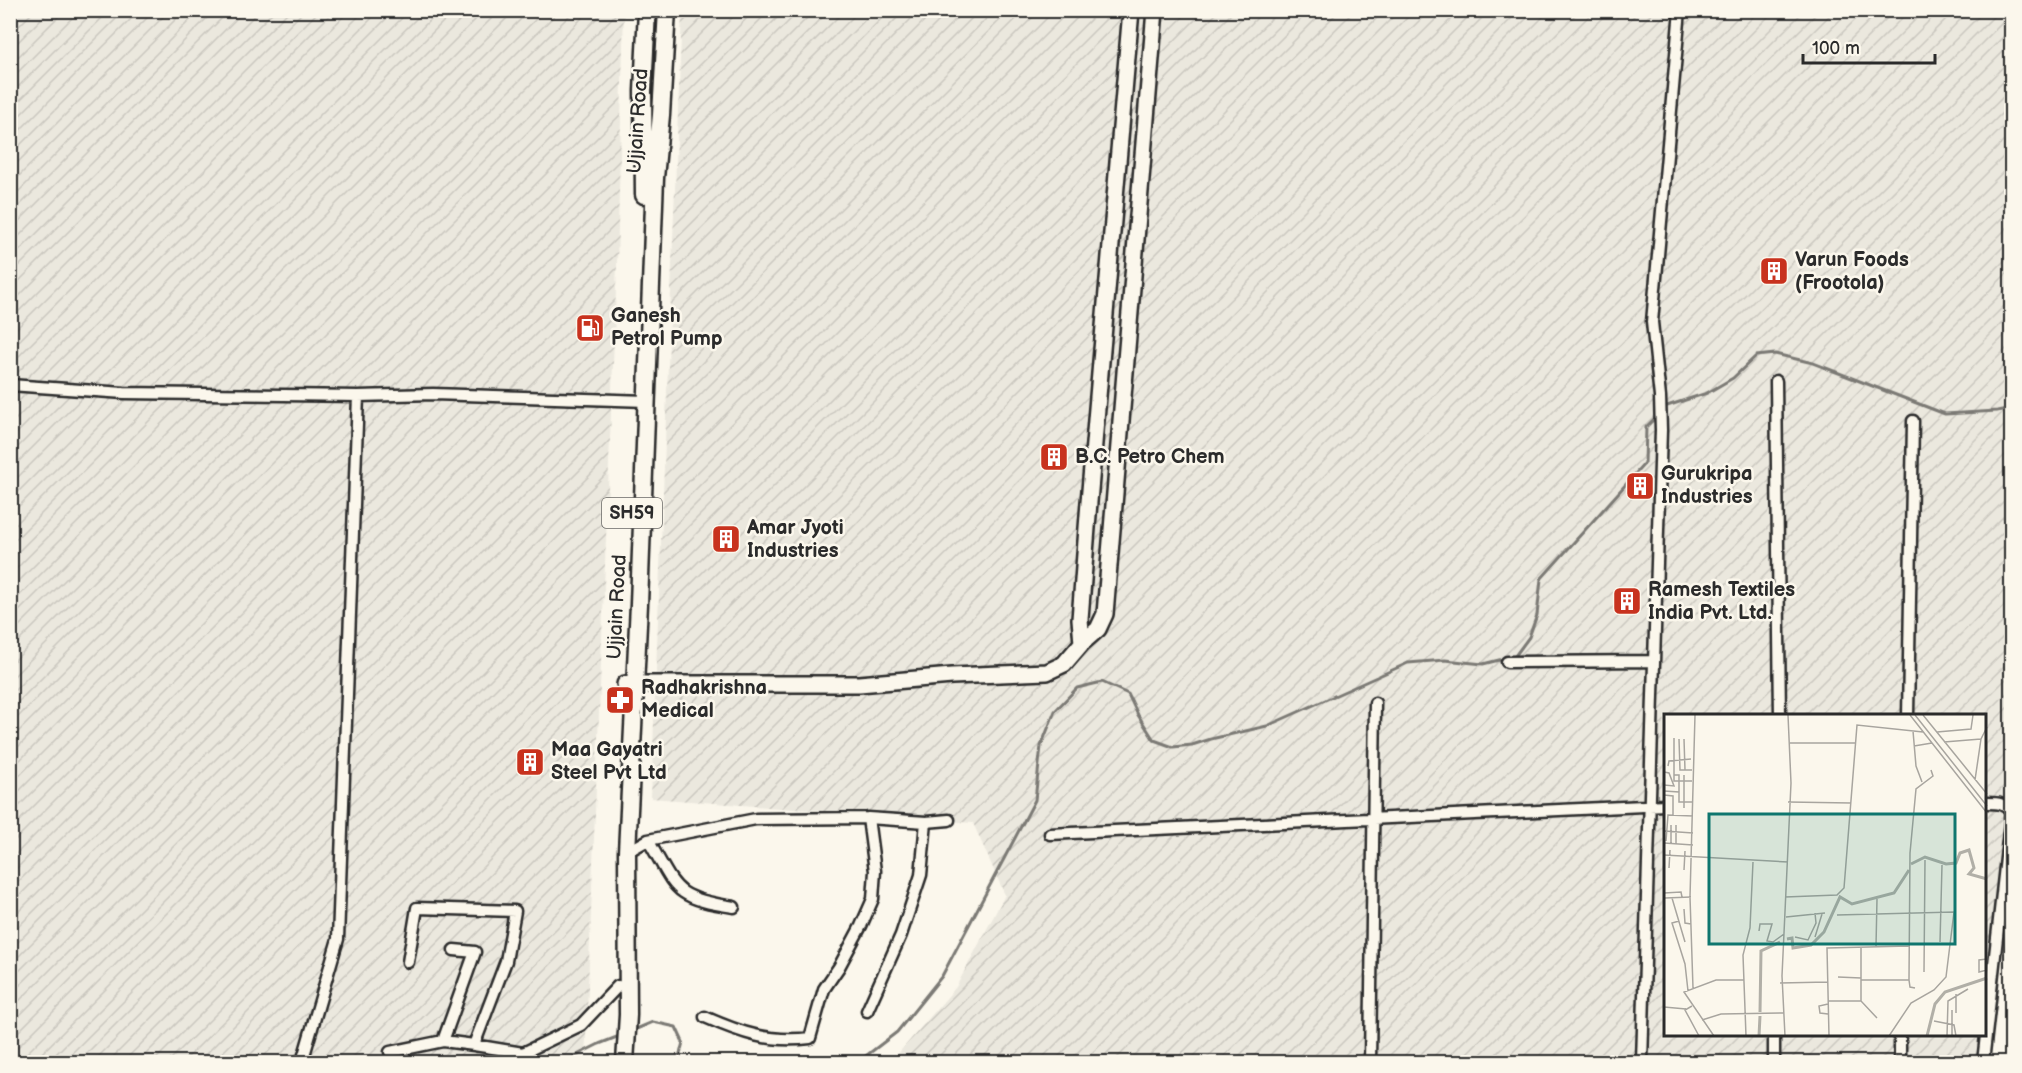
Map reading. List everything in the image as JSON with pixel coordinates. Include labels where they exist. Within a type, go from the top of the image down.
[{"type":"main road","name":"Ujjain Road","points":[[641,401],[643,91],[647,10]]},
{"type":"main road","name":"Ujjain Road","points":[[623,1016],[618,986],[619,876],[630,683],[641,401],[666,10]]},
{"type":"main road","name":"Ujjain Road","points":[[614,1062],[622,1052],[630,683]]},
{"type":"street","points":[[1082,643],[1080,619],[1089,502],[1131,10]]},
{"type":"street","points":[[630,683],[859,684],[952,675],[1047,672],[1064,664],[1098,629],[1105,614],[1155,10]]},
{"type":"street","points":[[1642,1062],[1661,430],[1652,322],[1680,10]]},
{"type":"street","points":[[1776,381],[1780,714]]},
{"type":"street","points":[[10,385],[123,393],[358,396],[433,394],[641,401]]},
{"type":"street","points":[[302,1062],[338,939],[358,396]]},
{"type":"street","points":[[1908,714],[1913,421]]},
{"type":"street","points":[[1507,662],[1654,661]]},
{"type":"street","points":[[1370,1062],[1375,703]]},
{"type":"street","points":[[1986,803],[2000,803],[2008,806],[2012,813],[1986,1036]]},
{"type":"street","points":[[1050,834],[1664,805]]},
{"type":"street","points":[[627,852],[648,840],[756,819],[868,818],[926,822],[949,820]]},
{"type":"street","points":[[705,1017],[741,1033],[770,1039],[810,1038],[824,989],[839,968],[873,899],[875,871],[868,818]]},
{"type":"street","points":[[867,1011],[901,935],[921,875],[926,822]]},
{"type":"street","points":[[648,840],[669,878],[684,894],[700,902],[734,907]]},
{"type":"street","points":[[408,962],[417,908],[515,911],[506,961],[474,1045]]},
{"type":"street","points":[[443,1041],[474,952],[454,950]]},
{"type":"street","points":[[390,1052],[443,1041],[523,1053],[581,1025],[618,986]]},
{"type":"street","points":[[1774,1037],[1774,1062]]},
{"type":"street","points":[[1900,1037],[1900,1056]]},
{"type":"street","points":[[1983,1062],[1986,1037]]},
{"type":"shaded area","points":[[10,11],[624,11],[617,264],[585,1062],[11,1062]]},
{"type":"shaded area","points":[[682,11],[2011,11],[2012,874],[1986,1062],[891,1062],[956,987],[1005,895],[973,823],[651,798]]},
{"type":"waterway","points":[[1663,410],[1667,406],[1707,393],[1733,378],[1756,356],[1775,354],[1813,363],[1945,414],[2012,408]]},
{"type":"waterway","points":[[858,1062],[897,1032],[942,976],[1035,800],[1041,746],[1055,711],[1077,688],[1102,682],[1128,694],[1154,740],[1173,747],[1192,745],[1267,726],[1408,663],[1445,660],[1483,664],[1515,656],[1529,637],[1537,615],[1541,579],[1645,463],[1646,427],[1658,415]]},
{"type":"waterway","points":[[634,1030],[653,1022],[676,1027],[683,1042],[678,1062]]},
{"type":"waterway","points":[[563,1062],[622,1035]]},
{"type":"place","name":"Varun Foods (Frootola)","points":[[1774,271]]},
{"type":"place","name":"Ganesh Petrol Pump","points":[[590,328]]},
{"type":"place","name":"B.C. Petro Chem","points":[[1054,457]]},
{"type":"place","name":"Gurukripa Industries","points":[[1640,486]]},
{"type":"place","name":"Amar Jyoti Industries","points":[[726,539]]},
{"type":"place","name":"Ramesh Textiles India Pvt. Ltd.","points":[[1627,601]]},
{"type":"place","name":"Radhakrishna Medical","points":[[620,700]]},
{"type":"place","name":"Maa Gayatri Steel Pvt Ltd","points":[[530,762]]}]
